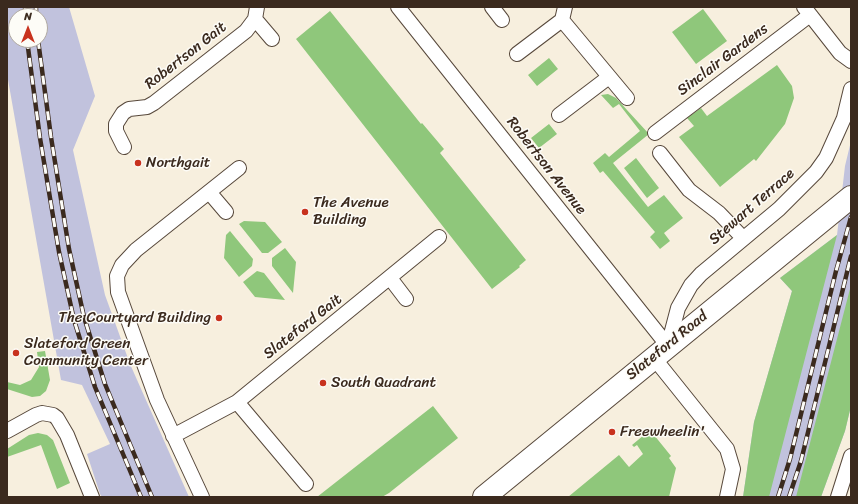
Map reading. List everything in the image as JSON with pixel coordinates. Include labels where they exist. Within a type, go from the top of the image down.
[{"type":"main road","name":"Slateford Road","points":[[484,497],[851,197]]},
{"type":"street","name":"Robertson Avenue","points":[[398,7],[661,352],[727,449],[733,469],[727,497]]},
{"type":"street","points":[[492,7],[502,20]]},
{"type":"street","points":[[807,11],[840,53],[851,61]]},
{"type":"street","name":"Sinclair Gardens","points":[[655,133],[807,11]]},
{"type":"street","name":"Robertson Gait","points":[[124,147],[116,131],[118,118],[129,109],[147,107],[154,103],[246,31],[256,13],[272,39]]},
{"type":"street","points":[[517,54],[563,13],[626,98]]},
{"type":"street","points":[[559,115],[609,77]]},
{"type":"street","name":"Stewart Terrace","points":[[661,352],[678,308],[691,285],[701,274],[794,194],[816,172],[826,158],[844,118],[851,89]]},
{"type":"street","points":[[660,153],[685,185],[719,213],[743,238]]},
{"type":"street","points":[[202,497],[157,400],[120,299],[117,287],[117,276],[127,258],[239,168]]},
{"type":"street","points":[[209,192],[226,212]]},
{"type":"street","name":"Slateford Gait","points":[[173,436],[236,402],[439,237]]},
{"type":"street","points":[[390,278],[406,299]]},
{"type":"street","points":[[236,402],[306,484]]},
{"type":"street","points":[[7,431],[36,415],[47,413],[57,418],[67,435],[92,497]]},
{"type":"street","points":[[838,497],[851,456]]},
{"type":"shaded area","points":[[7,7],[69,7],[95,96],[73,150],[105,295],[130,364],[189,497],[102,497],[87,454],[110,444],[82,385],[61,380],[7,74]]},
{"type":"shaded area","points":[[851,141],[851,406],[845,431],[821,497],[743,497],[754,422],[792,291],[780,278],[837,235],[845,166]]},
{"type":"green space","points":[[703,9],[727,41],[696,64],[672,32]]},
{"type":"green space","points":[[330,11],[421,124],[422,123],[444,149],[440,153],[526,260],[519,266],[520,267],[492,289],[296,39]]},
{"type":"green space","points":[[549,58],[558,69],[537,86],[528,75]]},
{"type":"green space","points":[[777,65],[792,86],[794,98],[785,124],[756,161],[754,159],[720,187],[679,137],[694,126],[687,118],[701,108],[707,116]]},
{"type":"green space","points":[[608,94],[616,98],[649,134],[613,163],[648,207],[664,195],[683,218],[664,233],[670,241],[660,249],[650,237],[655,232],[603,171],[600,173],[593,163],[605,153],[609,157],[640,131],[619,104],[613,108],[601,95]]},
{"type":"green space","points":[[549,124],[557,134],[539,148],[531,138]]},
{"type":"green space","points":[[636,158],[659,188],[647,198],[624,168]]},
{"type":"green space","points":[[244,221],[265,222],[282,242],[268,253],[262,253],[239,224]]},
{"type":"green space","points":[[230,231],[253,259],[252,266],[239,277],[224,258],[226,235]]},
{"type":"green space","points":[[837,235],[769,497],[743,497],[754,422],[792,291],[780,278]]},
{"type":"green space","points":[[285,248],[296,262],[293,293],[272,266],[272,258]]},
{"type":"green space","points":[[257,271],[264,273],[285,300],[255,297],[243,282]]},
{"type":"green space","points":[[851,285],[851,406],[845,431],[821,497],[796,497]]},
{"type":"green space","points":[[45,351],[50,380],[46,391],[40,396],[32,397],[7,389],[7,382],[20,385],[31,380],[39,367],[37,352]]},
{"type":"green space","points":[[433,406],[458,438],[389,493],[382,497],[317,497]]},
{"type":"green space","points":[[650,430],[671,456],[669,458],[676,468],[669,497],[568,497],[619,455],[629,467],[643,454],[637,445],[634,447],[632,445]]},
{"type":"green space","points":[[38,433],[47,435],[53,440],[70,483],[57,489],[41,445],[7,457],[7,449],[29,435]]},
{"type":"railway","points":[[28,48],[40,138],[59,252],[74,320],[95,387],[141,497]]},
{"type":"railway","points":[[39,48],[51,137],[69,249],[84,317],[105,384],[152,497]]},
{"type":"railway","points":[[778,497],[790,459],[836,271],[851,217]]},
{"type":"railway","points":[[789,497],[801,461],[851,256]]},
{"type":"place","name":"Northgait","points":[[138,163]]},
{"type":"place","name":"The Avenue Building","points":[[305,212]]},
{"type":"place","name":"The Courtyard Building","points":[[219,318]]},
{"type":"place","name":"Slateford Green Community Center","points":[[16,353]]},
{"type":"place","name":"South Quadrant","points":[[323,383]]},
{"type":"place","name":"Freewheelin'","points":[[612,432]]}]
